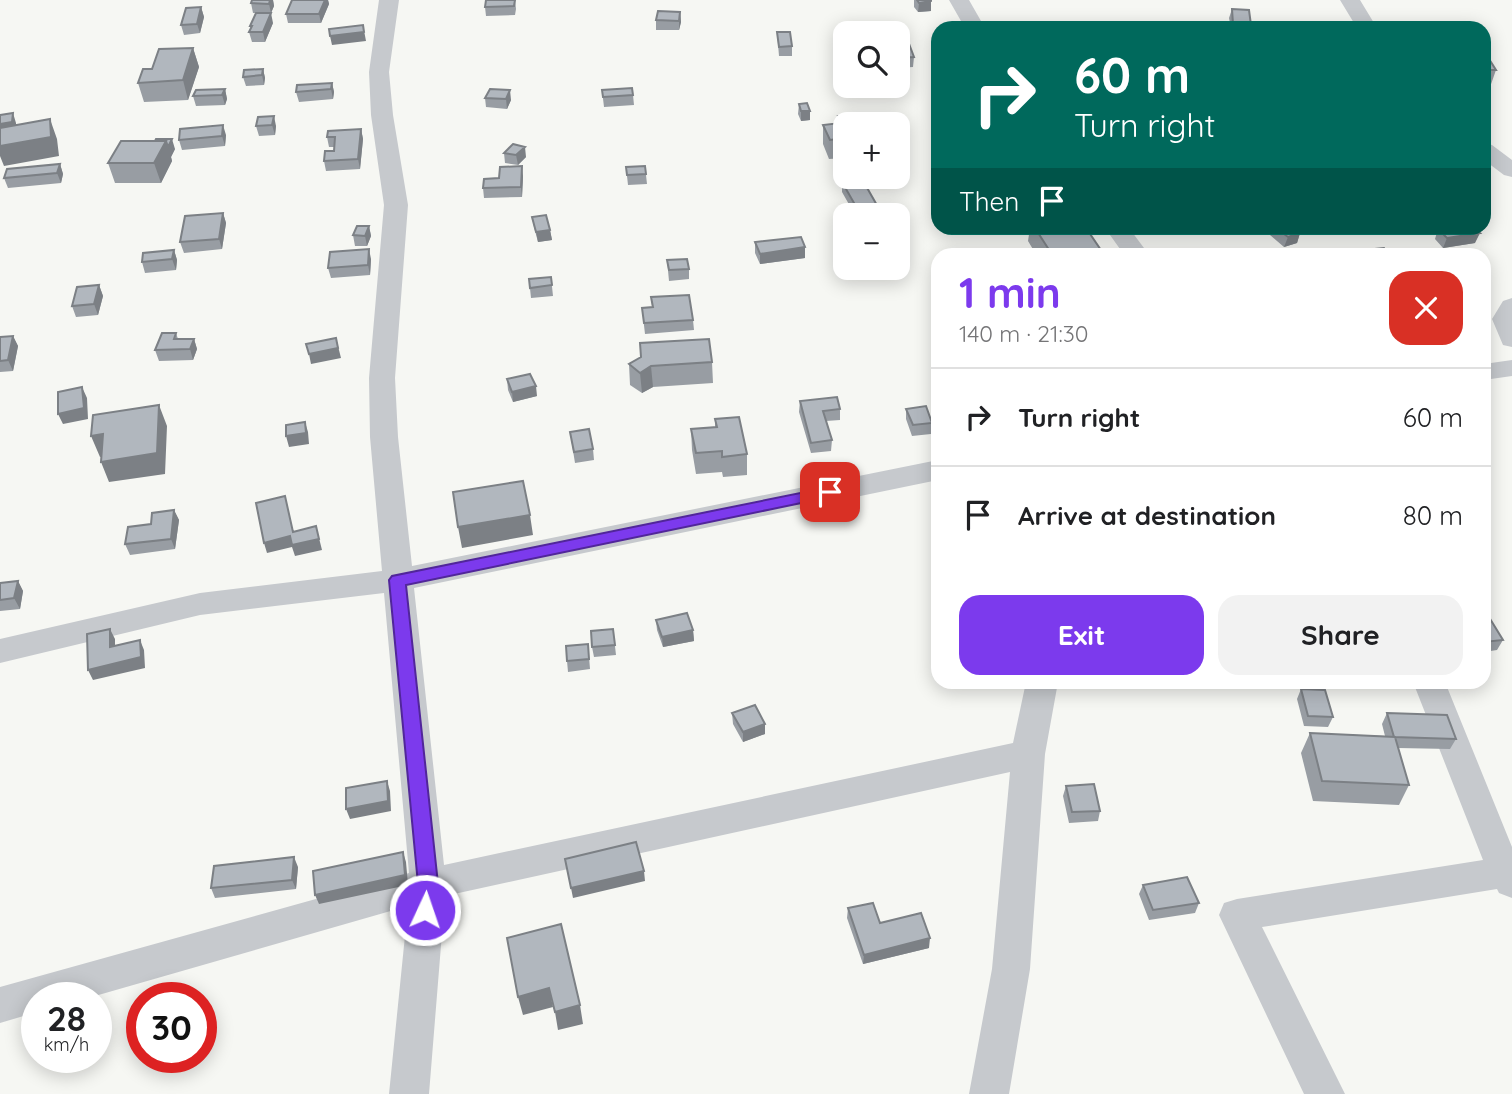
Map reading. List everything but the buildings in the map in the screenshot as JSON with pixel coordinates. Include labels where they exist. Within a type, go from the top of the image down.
[{"type":"street","points":[[389,0],[379,72],[382,115],[396,205],[382,378],[384,437],[428,884],[409,1094]]},
{"type":"street","points":[[960,0],[971,21]]},
{"type":"street","points":[[1350,0],[1363,21]]},
{"type":"street","points":[[1491,155],[1512,170]]},
{"type":"street","points":[[1512,306],[1505,319],[1512,340]]},
{"type":"street","points":[[1491,371],[1512,368]]},
{"type":"street","points":[[0,651],[200,604],[398,580],[931,471]]},
{"type":"street","points":[[989,1094],[1011,970],[1028,754],[1041,689]]},
{"type":"street","points":[[1325,1094],[1237,915],[1510,877],[1494,847],[1432,689]]},
{"type":"street","points":[[0,1005],[428,884],[1028,754]]},
{"type":"route","points":[[425,910],[428,884],[398,580],[830,492]]}]
